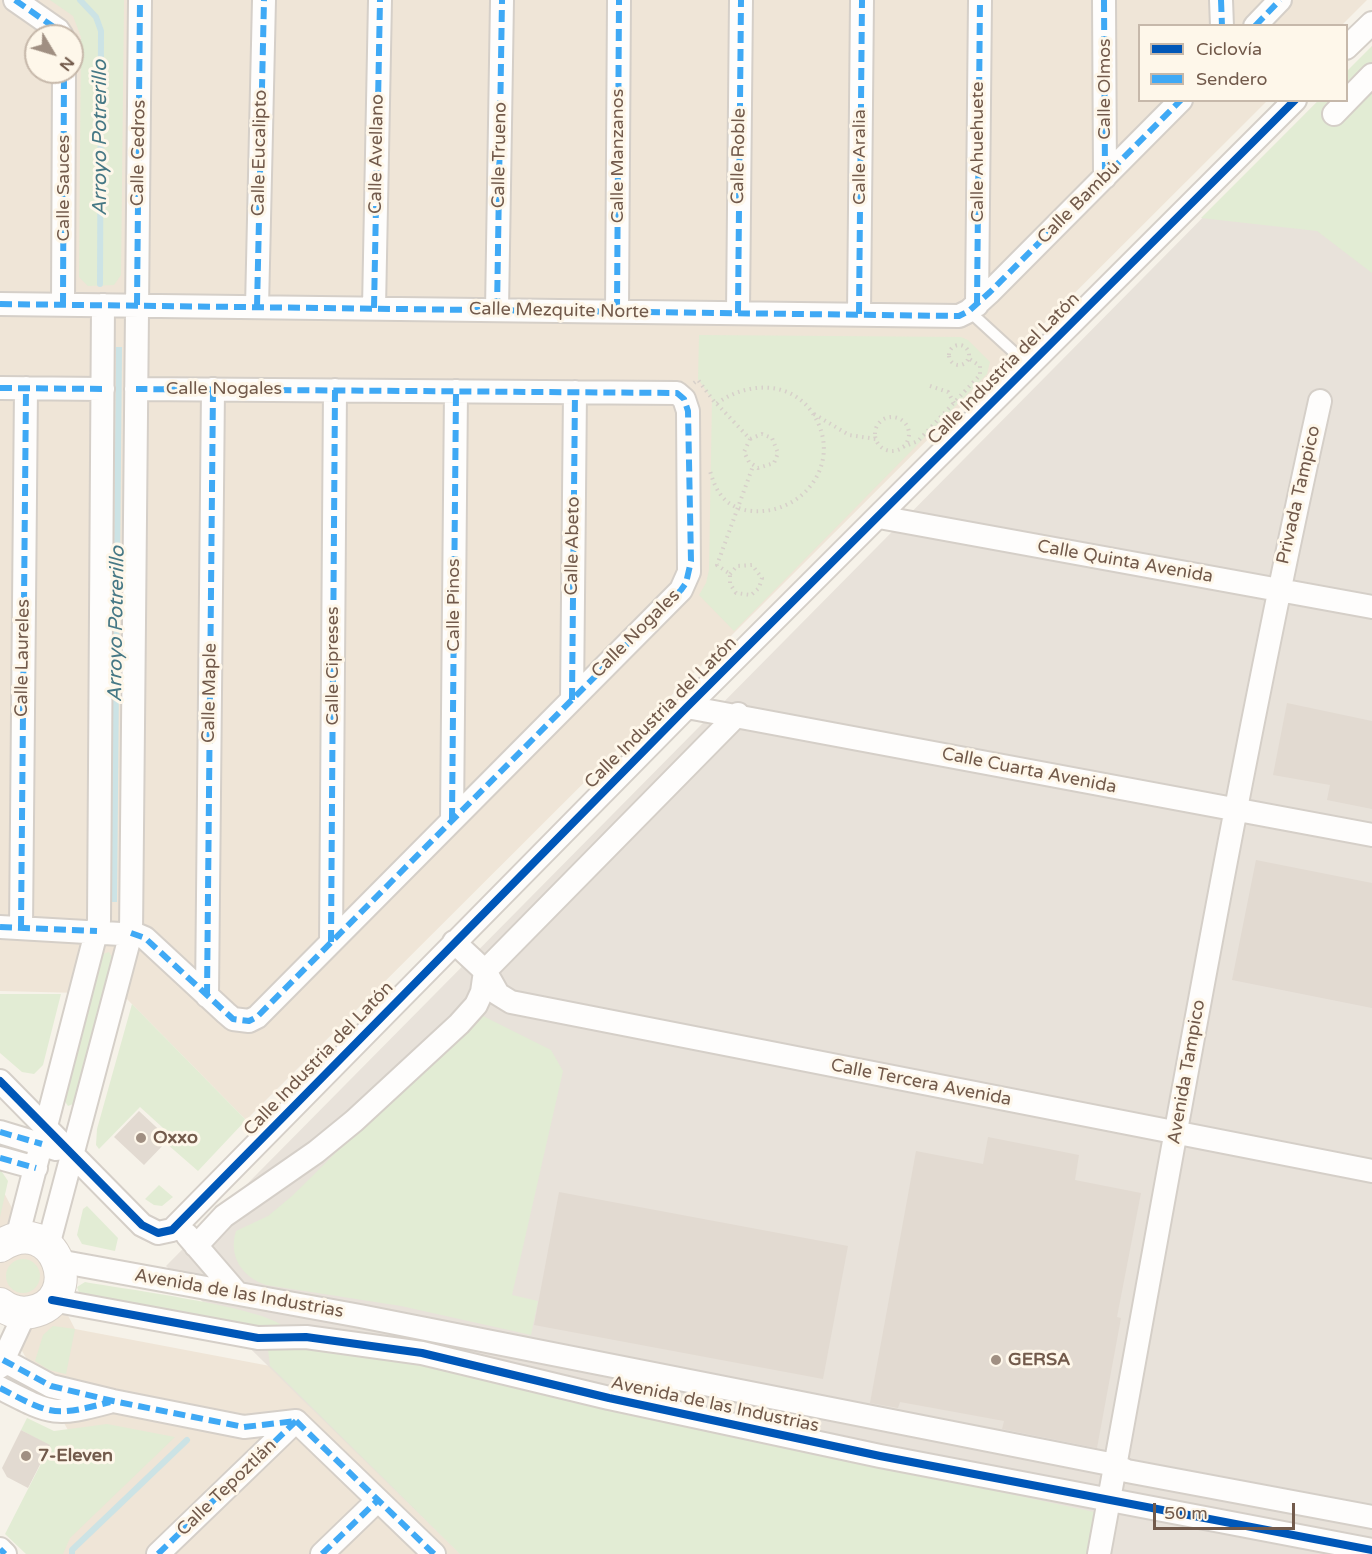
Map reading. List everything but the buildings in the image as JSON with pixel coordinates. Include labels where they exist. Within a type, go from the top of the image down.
[{"type":"street","points":[[15,0],[49,24]]},
{"type":"street","name":"Calle Cedros","points":[[53,1253],[72,1153],[131,933],[140,0]]},
{"type":"street","name":"Calle Eucalipto","points":[[257,307],[264,0]]},
{"type":"street","name":"Calle Avellano","points":[[374,308],[380,0]]},
{"type":"street","name":"Calle Trueno","points":[[497,310],[502,0]]},
{"type":"street","name":"Calle Manzanos","points":[[617,311],[619,0]]},
{"type":"street","name":"Calle Roble","points":[[738,313],[741,0]]},
{"type":"street","name":"Calle Aralia","points":[[859,314],[862,0]]},
{"type":"street","name":"Calle Ahuehuete","points":[[973,308],[980,0]]},
{"type":"street","name":"Calle Olmos","points":[[1104,0],[1105,177]]},
{"type":"street","points":[[1221,0],[1222,24]]},
{"type":"street","points":[[1257,24],[1280,0]]},
{"type":"street","points":[[1348,47],[1372,23]]},
{"type":"street","points":[[1348,100],[1372,75]]},
{"type":"street","name":"Calle Sauces","points":[[63,304],[64,84]]},
{"type":"street","name":"Calle Bambú","points":[[973,308],[1179,102]]},
{"type":"street","name":"Calle Industria del Latón","points":[[178,1225],[687,707],[1293,102]]},
{"type":"street","points":[[1334,114],[1346,102]]},
{"type":"street","name":"Calle Mezquite Norte","points":[[0,304],[959,316],[973,308]]},
{"type":"street","points":[[9,1242],[36,1168],[97,931],[104,305]]},
{"type":"street","points":[[0,388],[103,389]]},
{"type":"street","name":"Calle Laureles","points":[[10,928],[26,388]]},
{"type":"street","name":"Calle Nogales","points":[[131,933],[146,938],[233,1019],[249,1021],[257,1017],[686,583],[691,561],[688,411],[681,395],[668,392],[136,389]]},
{"type":"street","name":"Calle Maple","points":[[207,996],[213,389]]},
{"type":"street","name":"Calle Cipreses","points":[[331,942],[335,390]]},
{"type":"street","name":"Calle Pinos","points":[[452,820],[456,391]]},
{"type":"street","name":"Calle Abeto","points":[[572,700],[575,392]]},
{"type":"street","name":"Privada Tampico","points":[[1278,590],[1320,401]]},
{"type":"street","name":"Calle Quinta Avenida","points":[[879,517],[1372,607]]},
{"type":"street","name":"Avenida Tampico","points":[[1099,1554],[1234,810],[1278,590]]},
{"type":"street","name":"Calle Cuarta Avenida","points":[[687,707],[738,714],[1372,835]]},
{"type":"street","points":[[196,1246],[224,1216],[316,1152],[354,1121],[459,1024],[476,1005],[482,992],[485,971],[738,714]]},
{"type":"street","points":[[10,928],[131,933]]},
{"type":"street","name":"Calle Tercera Avenida","points":[[454,942],[485,971],[498,994],[511,1002],[1372,1171]]},
{"type":"street","points":[[0,1081],[44,1135],[72,1153],[147,1229],[165,1233],[178,1225],[237,1293]]},
{"type":"street","points":[[0,1132],[44,1135]]},
{"type":"street","points":[[0,1158],[36,1168]]},
{"type":"street","points":[[9,1242],[28,1238],[53,1253],[61,1281],[26,1306],[2,1364],[51,1386],[244,1427],[296,1421],[434,1554]]},
{"type":"street","name":"Avenida de las Industrias","points":[[53,1253],[237,1293],[885,1422],[1115,1465],[1127,1471],[1372,1517]]},
{"type":"street","name":"Avenida de las Industrias","points":[[26,1306],[258,1338],[306,1337],[355,1341],[422,1353],[609,1398],[880,1456],[1109,1502],[1372,1550]]},
{"type":"street","points":[[355,1341],[360,1316]]},
{"type":"street","points":[[0,1388],[36,1407],[61,1413],[113,1401]]},
{"type":"street","name":"Calle Tepoztlán","points":[[158,1554],[296,1421]]},
{"type":"street","points":[[880,1456],[885,1422]]},
{"type":"street","points":[[322,1554],[378,1500]]},
{"type":"street","points":[[0,1549],[5,1554]]},
{"type":"lane","points":[[973,308],[1029,366]]},
{"type":"path","points":[[962,345],[968,350],[968,358],[963,364],[956,365],[950,362],[949,352],[952,346],[962,345]]},
{"type":"path","points":[[717,404],[743,388],[762,386],[788,393],[842,432],[856,437],[876,439],[887,450],[918,441],[954,403],[982,371],[980,366],[968,358]]},
{"type":"path","points":[[681,395],[698,380],[711,400],[750,439]]},
{"type":"path","points":[[930,386],[948,392],[954,403]]},
{"type":"path","points":[[689,467],[710,469],[714,488],[726,502],[745,511],[766,512],[786,507],[804,495],[816,478],[822,461],[823,443],[819,425],[810,409]]},
{"type":"path","points":[[876,439],[880,423],[894,418],[904,423],[909,432],[903,447]]},
{"type":"path","points":[[757,435],[767,435],[778,447],[774,463],[764,468],[753,466],[744,452],[750,439],[757,435]]},
{"type":"path","points":[[730,574],[717,564],[736,507],[753,466]]},
{"type":"path","points":[[752,565],[762,578],[759,588],[746,596],[736,593],[730,584],[730,574],[737,566],[752,565]]},
{"type":"shaded area","points":[[0,0],[1367,0],[1343,24],[1138,24],[1138,102],[1266,102],[246,1120],[122,994],[0,991]]},
{"type":"shaded area","points":[[1372,46],[1372,1554],[460,1554],[166,1266],[1317,102],[1348,102],[1348,96]]},
{"type":"shaded area","points":[[0,1185],[75,1329],[270,1366],[460,1554],[58,1554],[25,1521],[68,1430],[0,1313]]},
{"type":"green space","points":[[50,0],[124,0],[121,275],[114,285],[88,286],[79,277],[81,84],[84,84],[84,24],[76,24],[73,16]]},
{"type":"green space","points":[[1372,46],[1372,273],[1317,231],[1201,218],[1317,102],[1348,102],[1348,70]]},
{"type":"green space","points":[[699,335],[961,337],[968,340],[990,362],[987,374],[734,631],[699,595],[706,583],[709,570],[712,399],[698,379]]},
{"type":"green space","points":[[109,952],[112,957],[73,1104],[68,1106],[64,1100],[103,954]]},
{"type":"green space","points":[[0,994],[61,994],[43,1065],[34,1074],[22,1072],[0,1053]]},
{"type":"green space","points":[[132,1004],[246,1120],[198,1171],[167,1144],[173,1137],[140,1107],[99,1149],[96,1145],[97,1129]]},
{"type":"green space","points":[[481,1015],[551,1050],[563,1071],[512,1295],[538,1301],[531,1335],[401,1306],[266,1285],[250,1277],[236,1257],[234,1240],[236,1231],[268,1216],[292,1196],[467,1023]]},
{"type":"green space","points":[[0,1169],[8,1181],[0,1217]]},
{"type":"green space","points":[[159,1185],[173,1197],[162,1206],[154,1205],[145,1199]]},
{"type":"green space","points":[[87,1206],[118,1238],[115,1251],[82,1244],[77,1235],[83,1209]]},
{"type":"green space","points":[[23,1259],[35,1264],[40,1276],[35,1288],[23,1293],[11,1288],[6,1276],[11,1264]]},
{"type":"green space","points":[[85,1282],[219,1305],[269,1319],[283,1326],[270,1331],[80,1295],[77,1287]]},
{"type":"green space","points":[[53,1326],[75,1329],[66,1374],[49,1370],[35,1361],[43,1335]]},
{"type":"green space","points":[[288,1345],[365,1351],[566,1399],[1099,1513],[1090,1554],[460,1554],[270,1366],[268,1349]]},
{"type":"green space","points":[[27,1418],[54,1431],[107,1424],[175,1437],[70,1538],[63,1554],[26,1554],[5,1534],[50,1446],[21,1430]]},
{"type":"water","points":[[116,347],[122,347],[117,902],[111,902]]},
{"type":"waterway","name":"Arroyo Potrerillo","points":[[80,0],[96,17],[101,31],[100,284]]},
{"type":"waterway","name":"Arroyo Potrerillo","points":[[72,1554],[72,1550],[187,1440]]},
{"type":"marked path","points":[[15,0],[49,24]]},
{"type":"marked path","points":[[137,305],[140,0]]},
{"type":"marked path","points":[[257,307],[264,0]]},
{"type":"marked path","points":[[374,308],[380,0]]},
{"type":"marked path","points":[[497,310],[502,0]]},
{"type":"marked path","points":[[617,311],[619,0]]},
{"type":"marked path","points":[[738,313],[741,0]]},
{"type":"marked path","points":[[859,314],[862,0]]},
{"type":"marked path","points":[[977,305],[980,0]]},
{"type":"marked path","points":[[1104,0],[1105,177]]},
{"type":"marked path","points":[[1221,0],[1222,24]]},
{"type":"marked path","points":[[1257,24],[1280,0]]},
{"type":"marked path","points":[[63,305],[64,84]]},
{"type":"marked path","points":[[0,304],[959,316],[969,311],[990,292],[1179,102]]},
{"type":"marked path","points":[[0,388],[103,389]]},
{"type":"marked path","points":[[21,928],[26,388]]},
{"type":"marked path","points":[[131,933],[145,938],[233,1019],[249,1021],[257,1017],[681,590],[686,583],[691,561],[688,411],[684,399],[677,393],[136,389]]},
{"type":"marked path","points":[[207,996],[213,389]]},
{"type":"marked path","points":[[331,942],[335,390]]},
{"type":"marked path","points":[[452,820],[456,391]]},
{"type":"marked path","points":[[572,700],[575,392]]},
{"type":"marked path","points":[[0,927],[97,931]]},
{"type":"marked path","points":[[0,1132],[42,1144]]},
{"type":"marked path","points":[[0,1158],[36,1168]]},
{"type":"marked path","points":[[3,1360],[51,1386],[113,1401],[244,1427],[296,1421]]},
{"type":"marked path","points":[[0,1388],[31,1404],[53,1411],[76,1410],[110,1402]]},
{"type":"marked path","points":[[296,1421],[434,1554]]},
{"type":"marked path","points":[[158,1554],[296,1421]]},
{"type":"marked path","points":[[322,1554],[378,1500]]},
{"type":"marked path","points":[[0,1549],[5,1554]]},
{"type":"cycle path","points":[[0,1081],[142,1225],[158,1233],[172,1230],[687,707],[1293,102]]},
{"type":"cycle path","points":[[52,1300],[258,1338],[306,1337],[422,1353],[609,1398],[880,1456],[1372,1550]]},
{"type":"place","name":"Oxxo","points":[[141,1138]]},
{"type":"place","name":"GERSA","points":[[996,1360]]},
{"type":"place","name":"7-Eleven","points":[[26,1456]]}]
